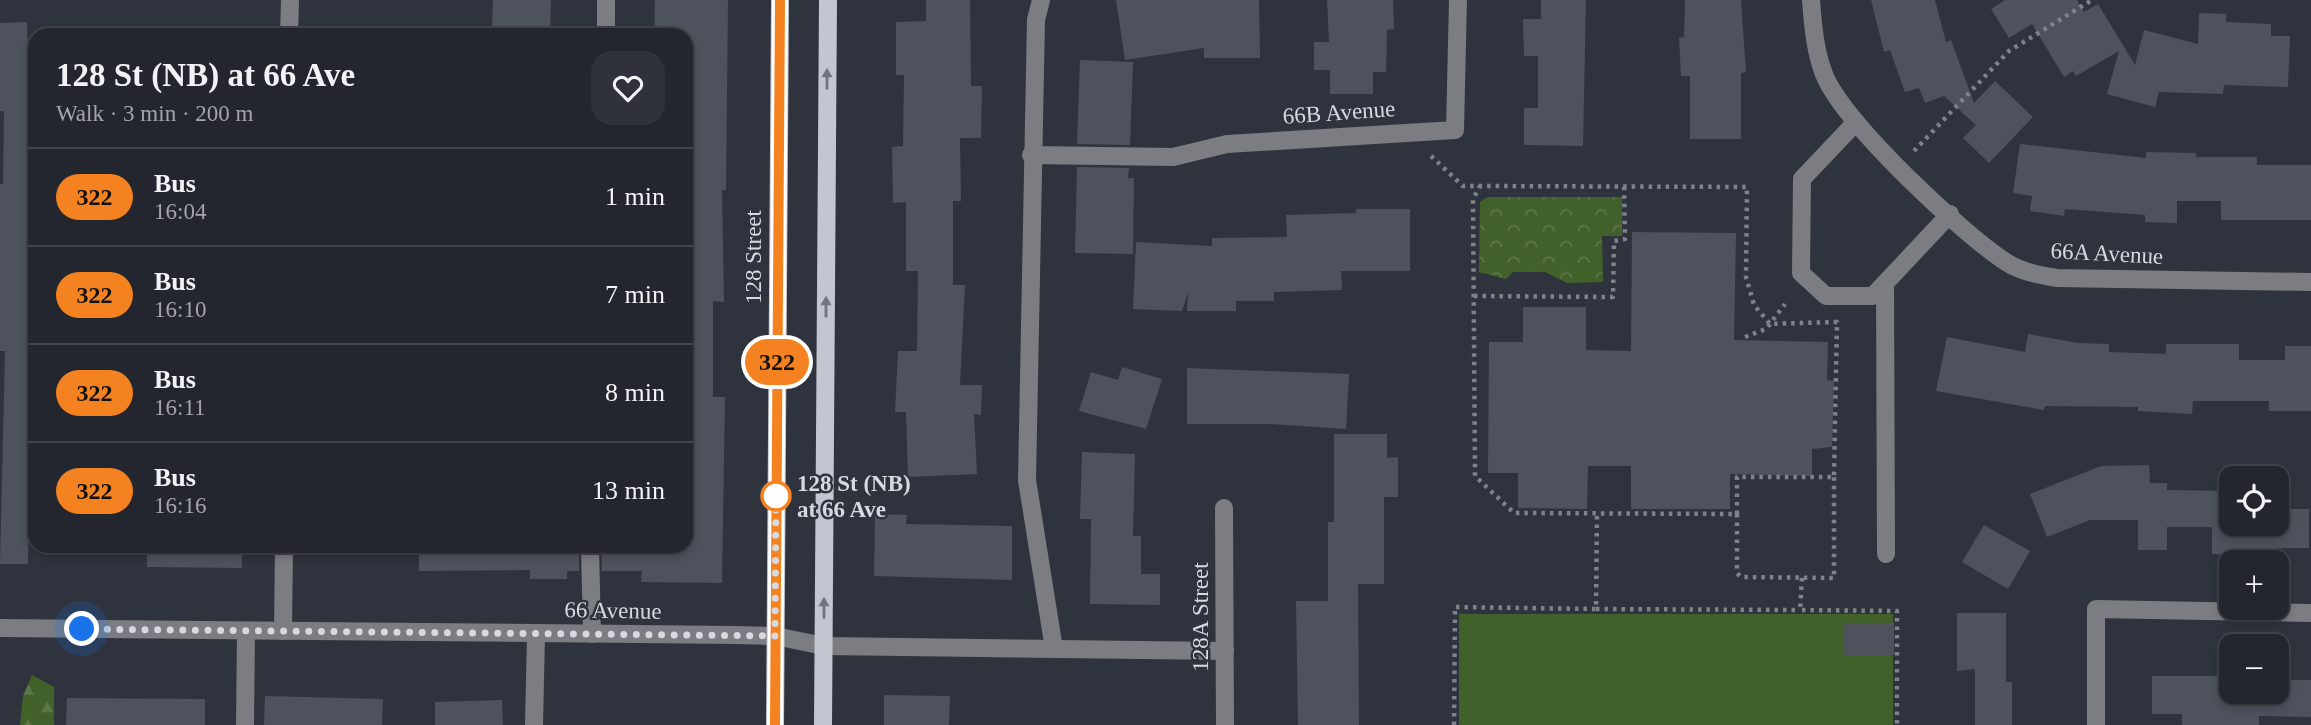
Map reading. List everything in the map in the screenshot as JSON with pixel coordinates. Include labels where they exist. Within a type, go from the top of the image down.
[{"type":"main road","name":"128 Street","points":[[775,725],[780,0]]},
{"type":"main road","points":[[824,725],[828,0]]},
{"type":"street","points":[[289,28],[290,0]]},
{"type":"street","points":[[606,0],[606,28]]},
{"type":"street","points":[[1041,0],[1036,20],[1031,155],[1027,480],[1054,649]]},
{"type":"street","name":"66B Avenue","points":[[1031,155],[1173,157],[1227,144],[1455,130],[1458,0]]},
{"type":"street","name":"66A Avenue","points":[[1811,0],[1813,34],[1825,76],[1840,104],[1950,215],[2008,263],[2039,275],[2096,281],[2311,282]]},
{"type":"street","points":[[1856,122],[1802,179],[1801,273],[1826,296],[1873,296],[1950,215]]},
{"type":"street","points":[[1885,283],[1886,554]]},
{"type":"street","name":"128A Street","points":[[1224,508],[1225,725]]},
{"type":"street","points":[[283,631],[284,553]]},
{"type":"street","points":[[590,553],[592,634]]},
{"type":"street","points":[[2096,725],[2096,609],[2311,613]]},
{"type":"street","name":"66 Avenue","points":[[0,628],[775,636],[824,646],[1225,651]]},
{"type":"street","points":[[246,631],[246,725]]},
{"type":"street","points":[[534,725],[536,634]]},
{"type":"path","points":[[1914,151],[2009,51],[2092,0]]},
{"type":"path","points":[[1431,156],[1463,186],[1747,187],[1746,277],[1754,305],[1770,324]]},
{"type":"path","points":[[1480,186],[1473,199],[1475,476],[1514,513],[1737,514]]},
{"type":"path","points":[[1474,296],[1613,297],[1614,241],[1625,239],[1624,187]]},
{"type":"path","points":[[1745,337],[1766,329],[1785,304]]},
{"type":"path","points":[[1770,324],[1837,322],[1834,578],[1741,577],[1737,573],[1737,477],[1834,477]]},
{"type":"path","points":[[1596,609],[1597,513]]},
{"type":"path","points":[[1800,610],[1802,578]]},
{"type":"path","points":[[1454,725],[1455,607],[1897,611],[1897,725]]},
{"type":"green space","points":[[1488,197],[1622,197],[1622,236],[1602,236],[1603,282],[1567,283],[1545,272],[1513,272],[1506,279],[1479,272],[1480,202]]},
{"type":"green space","points":[[1459,614],[1893,614],[1893,725],[1459,725]]},
{"type":"green space","points":[[32,675],[54,687],[54,725],[20,725],[23,696]]},
{"type":"building","points":[[493,0],[551,0],[550,28],[492,28]]},
{"type":"building","points":[[655,0],[728,0],[726,190],[722,190],[724,302],[713,301],[713,397],[725,397],[722,583],[641,582],[642,571],[602,571],[601,553],[693,553],[693,28],[654,28]]},
{"type":"building","points":[[926,0],[970,0],[971,86],[982,86],[981,138],[960,138],[961,201],[953,201],[953,285],[965,285],[960,385],[982,385],[981,415],[974,414],[977,474],[908,477],[906,412],[895,412],[898,351],[917,351],[918,271],[906,271],[906,202],[893,203],[892,147],[903,146],[904,75],[896,75],[896,22],[926,21]]},
{"type":"building","points":[[1116,0],[1259,0],[1260,58],[1204,58],[1204,48],[1125,60]]},
{"type":"building","points":[[1327,0],[1393,0],[1394,29],[1387,30],[1386,72],[1373,72],[1373,94],[1330,94],[1330,70],[1314,70],[1314,42],[1329,42]]},
{"type":"building","points":[[1541,0],[1586,0],[1583,146],[1524,145],[1524,108],[1538,108],[1538,56],[1524,56],[1523,19],[1541,19]]},
{"type":"building","points":[[1685,0],[1741,0],[1746,72],[1741,73],[1741,139],[1690,139],[1690,76],[1681,76],[1679,38],[1684,37]]},
{"type":"building","points":[[1871,0],[1935,0],[1946,42],[1951,40],[1974,103],[1995,81],[2033,117],[1989,163],[1963,138],[1976,125],[1944,96],[1925,103],[1919,88],[1905,92],[1890,50],[1884,52]]},
{"type":"building","points":[[2005,0],[2077,0],[2084,12],[2098,4],[2135,65],[2144,30],[2198,44],[2199,13],[2226,14],[2226,22],[2271,24],[2271,36],[2290,36],[2288,87],[2224,85],[2223,94],[2159,92],[2155,107],[2107,94],[2119,51],[2076,76],[2073,71],[2064,77],[2032,24],[2009,38],[1991,9]]},
{"type":"building","points":[[27,22],[28,564],[0,564],[5,351],[0,351],[0,184],[3,184],[4,111],[0,111],[0,23]]},
{"type":"building","points":[[1080,60],[1133,62],[1130,145],[1077,144]]},
{"type":"building","points":[[2020,144],[2146,158],[2146,152],[2196,153],[2196,157],[2257,157],[2257,165],[2311,165],[2311,220],[2221,220],[2221,201],[2177,201],[2177,223],[2145,222],[2145,215],[2065,209],[2064,216],[2030,211],[2032,196],[2013,193]]},
{"type":"building","points":[[1077,167],[1129,168],[1128,178],[1134,178],[1133,254],[1075,253]]},
{"type":"building","points":[[1356,209],[1410,209],[1410,271],[1341,271],[1342,290],[1274,292],[1274,301],[1236,301],[1236,311],[1187,311],[1188,293],[1182,311],[1133,309],[1136,242],[1212,246],[1212,238],[1287,237],[1286,215],[1356,213]]},
{"type":"building","points":[[1632,232],[1736,233],[1734,340],[1828,342],[1827,380],[1834,381],[1832,447],[1812,449],[1812,476],[1730,474],[1730,509],[1631,509],[1631,466],[1588,466],[1587,509],[1518,508],[1518,473],[1488,473],[1489,342],[1523,342],[1523,307],[1586,307],[1586,350],[1631,351]]},
{"type":"building","points":[[2028,334],[2078,343],[2109,344],[2109,352],[2166,354],[2166,344],[2239,344],[2239,360],[2285,360],[2285,346],[2311,346],[2311,411],[2269,411],[2269,401],[2193,401],[2192,414],[2138,411],[2138,407],[2045,406],[2044,410],[1936,391],[1947,337],[2025,352]]},
{"type":"building","points":[[1122,367],[1162,379],[1146,429],[1079,411],[1091,372],[1118,380]]},
{"type":"building","points":[[1187,368],[1349,374],[1346,429],[1271,424],[1187,424]]},
{"type":"building","points":[[1334,434],[1387,434],[1387,458],[1398,457],[1398,497],[1384,497],[1384,584],[1358,584],[1359,725],[1298,725],[1296,601],[1328,601],[1328,522],[1334,522]]},
{"type":"building","points":[[1082,452],[1135,454],[1133,536],[1141,536],[1141,574],[1160,574],[1160,605],[1090,604],[1091,519],[1080,519]]},
{"type":"building","points":[[2149,465],[2150,483],[2167,483],[2167,490],[2219,491],[2219,536],[2289,536],[2289,509],[2309,509],[2309,548],[2239,548],[2219,550],[2219,554],[2212,554],[2212,527],[2167,527],[2167,550],[2138,550],[2138,520],[2090,520],[2047,537],[2030,494],[2101,466]]},
{"type":"building","points":[[875,514],[907,515],[906,524],[1012,526],[1012,580],[874,576]]},
{"type":"building","points":[[1984,525],[2030,551],[2008,589],[1962,562]]},
{"type":"building","points":[[147,553],[242,553],[242,568],[147,567]]},
{"type":"building","points":[[419,553],[579,553],[579,571],[567,571],[567,579],[530,579],[530,570],[419,571]]},
{"type":"building","points":[[1957,613],[2006,613],[2006,682],[2012,682],[2012,725],[1975,725],[1975,669],[1957,671]]},
{"type":"building","points":[[1843,623],[1894,623],[1894,655],[1843,655]]},
{"type":"building","points":[[2152,676],[2219,676],[2219,704],[2289,704],[2289,680],[2311,680],[2311,717],[2259,716],[2259,725],[2182,725],[2182,714],[2152,714]]},
{"type":"building","points":[[884,695],[950,696],[949,725],[884,725]]},
{"type":"building","points":[[265,696],[383,699],[382,725],[264,725]]},
{"type":"building","points":[[67,698],[205,699],[205,725],[66,725]]},
{"type":"building","points":[[502,700],[503,725],[435,725],[435,702]]},
{"type":"bus line","name":"322","points":[[775,725],[780,0]]},
{"type":"place","name":"128 St (NB) at 66 Ave","points":[[776,496]]},
{"type":"route","points":[[82,629],[775,636],[776,496]]}]
